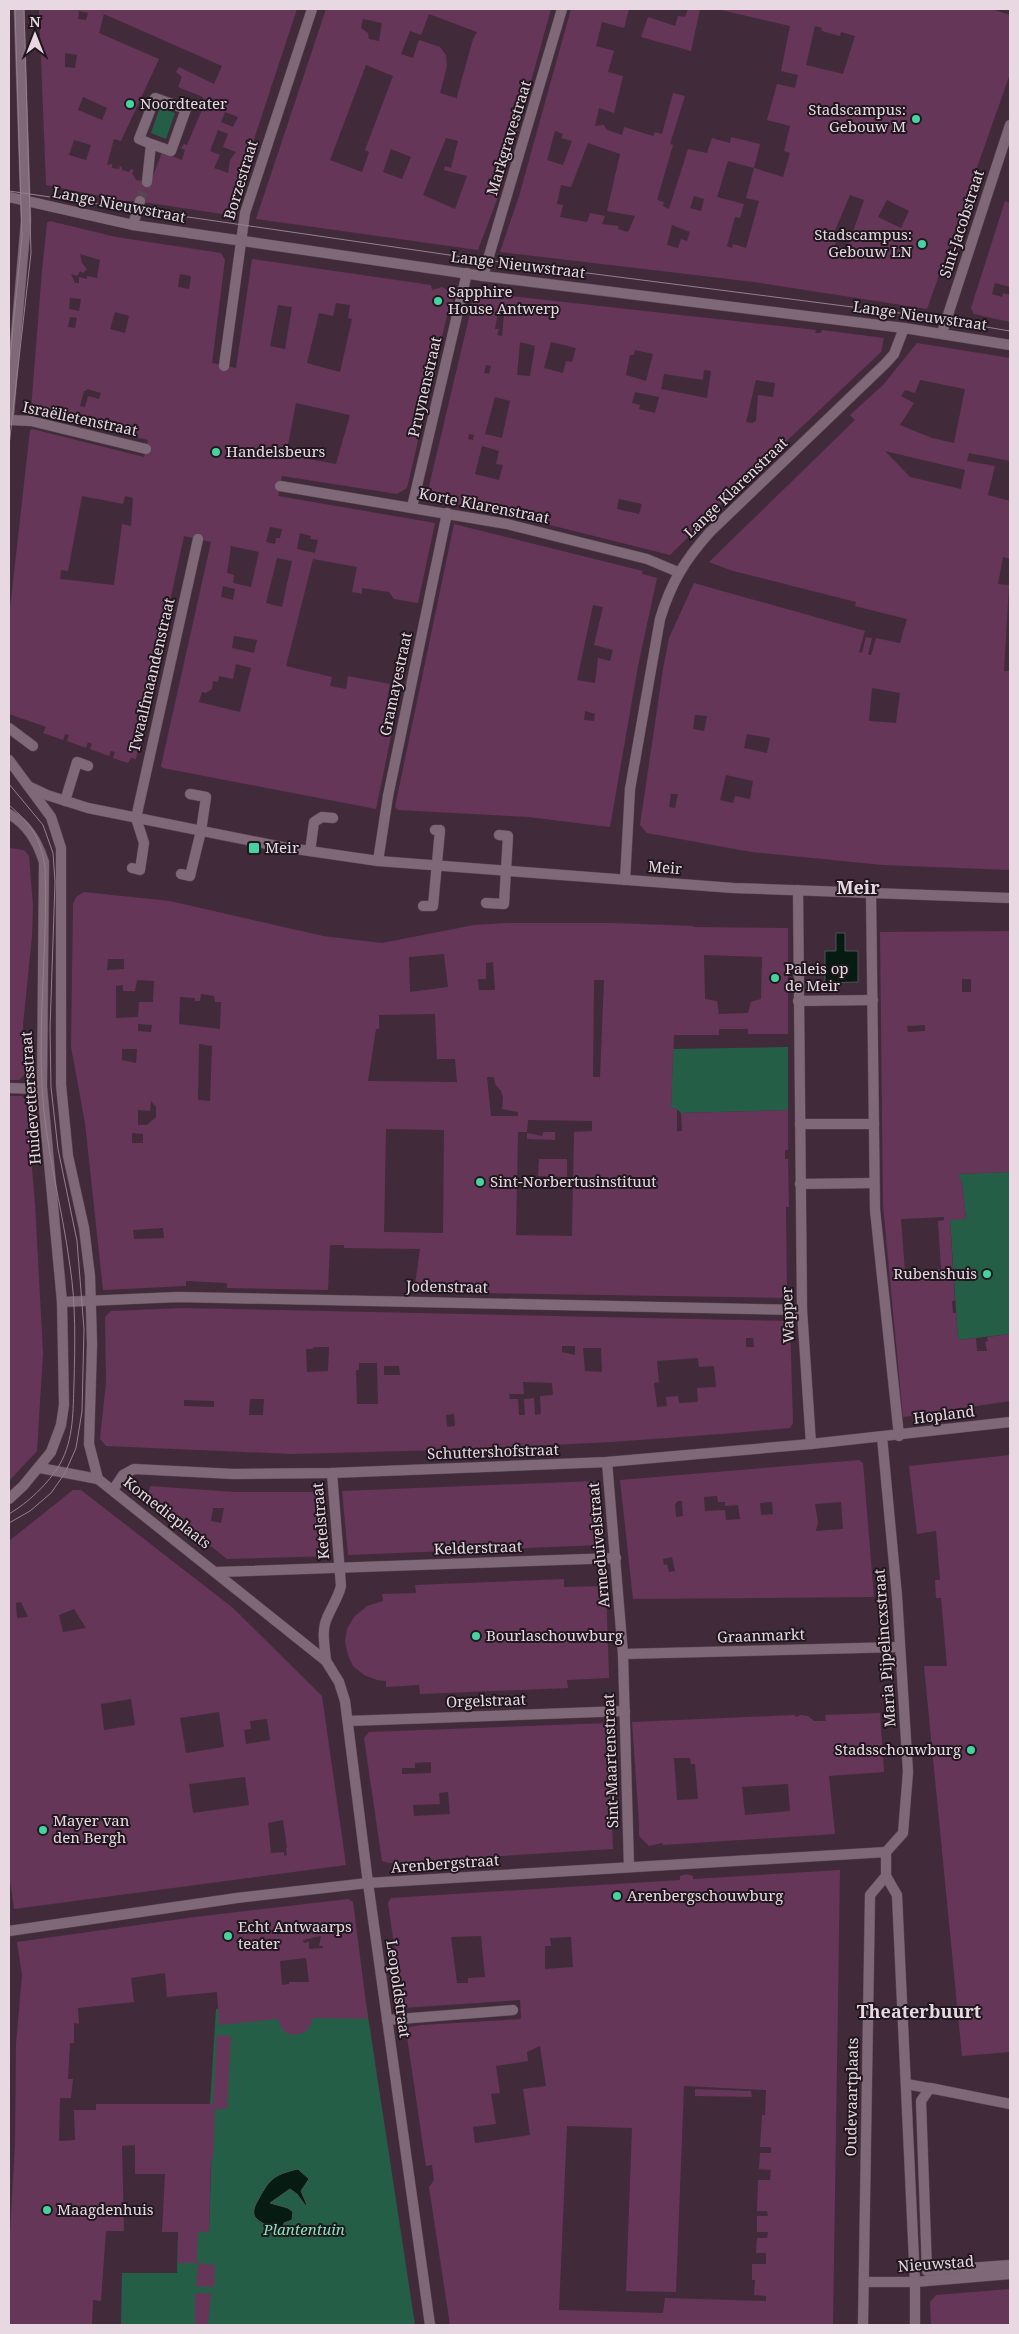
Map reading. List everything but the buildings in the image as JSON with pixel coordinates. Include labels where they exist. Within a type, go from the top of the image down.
[{"type":"street","points":[[9,414],[24,251],[25,202],[19,9]]},
{"type":"street","name":"Borzestraat","points":[[224,366],[244,213],[312,9]]},
{"type":"street","name":"Markgravestraat","points":[[484,276],[562,9]]},
{"type":"street","points":[[154,98],[186,109],[171,151],[150,144],[140,139],[154,98]]},
{"type":"street","name":"Sint-Jacobstraat","points":[[942,333],[1010,125]]},
{"type":"street","points":[[147,182],[150,144]]},
{"type":"street","name":"Lange Nieuwstraat","points":[[9,197],[133,225],[467,274],[904,328],[1010,344]]},
{"type":"street","points":[[133,225],[140,202]]},
{"type":"street","name":"Pruynenstraat","points":[[412,507],[467,274]]},
{"type":"street","name":"Lange Klarenstraat","points":[[625,880],[630,789],[660,619],[668,593],[678,572],[692,552],[710,532],[886,364],[894,354],[904,328]]},
{"type":"street","name":"Israëlietenstraat","points":[[9,420],[31,421],[146,448]]},
{"type":"street","name":"Korte Klarenstraat","points":[[280,486],[507,524],[647,559],[678,572]]},
{"type":"street","name":"Gramayestraat","points":[[378,861],[388,796],[447,513]]},
{"type":"street","name":"Twaalfmaandenstraat","points":[[136,818],[198,539]]},
{"type":"street","points":[[9,728],[33,746]]},
{"type":"street","name":"Meir","points":[[9,760],[51,817],[58,832],[63,869]]},
{"type":"street","points":[[66,801],[77,762],[88,766]]},
{"type":"street","name":"Meir","points":[[9,775],[28,786],[66,801],[136,818],[310,851],[378,861],[625,880],[798,890],[1010,898]]},
{"type":"street","points":[[181,874],[190,876],[201,831],[206,797],[190,794]]},
{"type":"street","name":"Huidevettersstraat","points":[[9,814],[28,829],[36,840],[44,862],[41,1023],[42,1089],[62,1302],[65,1383],[61,1425],[57,1441],[40,1468],[9,1499]]},
{"type":"street","points":[[310,851],[314,822],[322,817],[333,818]]},
{"type":"street","points":[[132,868],[140,870],[144,843],[136,818]]},
{"type":"street","points":[[423,906],[433,906],[440,830],[435,830]]},
{"type":"street","points":[[486,903],[504,904],[508,836],[499,835]]},
{"type":"street","name":"Huidevettersstraat","points":[[63,869],[60,1053],[62,1102],[68,1156],[85,1236],[91,1300],[89,1444],[91,1461],[98,1479]]},
{"type":"street","name":"Wapper","points":[[798,890],[802,1310],[811,1444]]},
{"type":"street","points":[[871,892],[874,1183],[876,1219],[899,1436]]},
{"type":"street","points":[[798,1001],[873,1000]]},
{"type":"street","points":[[9,1088],[42,1089]]},
{"type":"street","points":[[800,1124],[874,1124]]},
{"type":"street","points":[[800,1184],[874,1183]]},
{"type":"street","name":"Jodenstraat","points":[[91,1300],[178,1296],[802,1310]]},
{"type":"street","points":[[62,1302],[91,1300]]},
{"type":"street","name":"Hopland","points":[[882,1437],[1010,1422]]},
{"type":"street","name":"Schuttershofstraat","points":[[113,1490],[123,1475],[134,1470],[234,1474],[332,1473],[607,1462],[882,1437]]},
{"type":"street","name":"Maria Pijpelincxstraat","points":[[882,1437],[900,1647],[908,1772],[903,1833],[886,1852]]},
{"type":"street","name":"Armeduivelstraat","points":[[607,1462],[623,1654]]},
{"type":"street","name":"Komedieplaats","points":[[40,1468],[98,1479],[217,1572],[326,1661]]},
{"type":"street","name":"Ketelstraat","points":[[326,1661],[324,1629],[327,1618],[338,1599],[341,1586],[332,1473]]},
{"type":"street","name":"Kelderstraat","points":[[340,1567],[616,1558]]},
{"type":"street","points":[[217,1572],[340,1567]]},
{"type":"street","name":"Graanmarkt","points":[[623,1654],[900,1647]]},
{"type":"street","name":"Sint-Maartenstraat","points":[[623,1654],[630,1867]]},
{"type":"street","name":"Leopoldstraat","points":[[326,1661],[339,1682],[348,1721],[368,1883],[430,2325]]},
{"type":"street","name":"Orgelstraat","points":[[348,1721],[625,1711]]},
{"type":"street","points":[[886,1852],[886,1876],[897,1895],[915,2282],[915,2325]]},
{"type":"street","name":"Arenbergstraat","points":[[9,1931],[236,1898],[368,1883],[886,1852]]},
{"type":"street","name":"Oudevaartplaats","points":[[863,2325],[870,1895],[886,1876]]},
{"type":"street","points":[[387,2020],[513,2010]]},
{"type":"street","points":[[906,2084],[1010,2104]]},
{"type":"street","points":[[930,2088],[921,2101],[927,2271],[1010,2265]]},
{"type":"street","name":"Nieuwstad","points":[[864,2282],[915,2282],[1010,2274]]},
{"type":"green space","points":[[160,107],[175,113],[166,139],[151,133]]},
{"type":"green space","points":[[788,1047],[788,1110],[681,1113],[677,1109],[671,1108],[673,1049]]},
{"type":"green space","points":[[1010,1172],[1010,1334],[958,1340],[950,1220],[966,1218],[962,1183],[958,1174]]},
{"type":"green space","name":"Plantentuin","points":[[311,1999],[366,2003],[415,2325],[121,2325],[122,2273],[177,2273],[178,2232],[209,2232],[213,2104],[210,2104],[216,2009]]},
{"type":"shaded area","points":[[836,933],[845,933],[845,951],[858,951],[858,982],[825,983],[825,951],[836,951]]},
{"type":"shaded area","points":[[298,2169],[309,2179],[301,2191],[307,2205],[290,2189],[270,2203],[288,2208],[293,2212],[292,2220],[284,2223],[283,2228],[279,2231],[259,2221],[254,2215],[254,2209],[268,2183],[277,2176]]},
{"type":"tunnel","points":[[140,201],[147,182]]},
{"type":"tram line","points":[[9,368],[22,237],[15,9]]},
{"type":"tram line","points":[[9,446],[31,253],[24,9]]},
{"type":"tram line","points":[[9,191],[470,258],[915,315],[1010,331]]},
{"type":"tram line","points":[[9,784],[43,825],[53,853],[55,882],[50,1029],[51,1087],[58,1149],[77,1241],[84,1329],[82,1411],[76,1448],[65,1473],[51,1493],[30,1511],[9,1523]]},
{"type":"tram line","points":[[9,805],[34,832],[45,867],[46,894],[41,1032],[42,1087],[50,1154],[72,1281],[75,1339],[73,1414],[65,1454],[44,1485],[24,1504],[9,1514]]},
{"type":"place","name":"Noordteater","points":[[130,104]]},
{"type":"place","name":"Stadscampus: Gebouw M","points":[[916,119]]},
{"type":"place","name":"Stadscampus: Gebouw LN","points":[[922,244]]},
{"type":"place","name":"Sapphire House Antwerp","points":[[438,301]]},
{"type":"place","name":"Handelsbeurs","points":[[216,452]]},
{"type":"place","name":"Meir","points":[[254,848]]},
{"type":"place","name":"Paleis op de Meir","points":[[775,978]]},
{"type":"place","name":"Sint-Norbertusinstituut","points":[[480,1182]]},
{"type":"place","name":"Rubenshuis","points":[[987,1274]]},
{"type":"place","name":"Bourlaschouwburg","points":[[476,1636]]},
{"type":"place","name":"Stadsschouwburg","points":[[971,1750]]},
{"type":"place","name":"Mayer van den Bergh","points":[[43,1830]]},
{"type":"place","name":"Arenbergschouwburg","points":[[617,1896]]},
{"type":"place","name":"Echt Antwaarps teater","points":[[228,1936]]},
{"type":"place","name":"Maagdenhuis","points":[[47,2210]]},
{"type":"district","name":"Meir","points":[[858,888]]},
{"type":"district","name":"Theaterbuurt","points":[[919,2012]]}]
